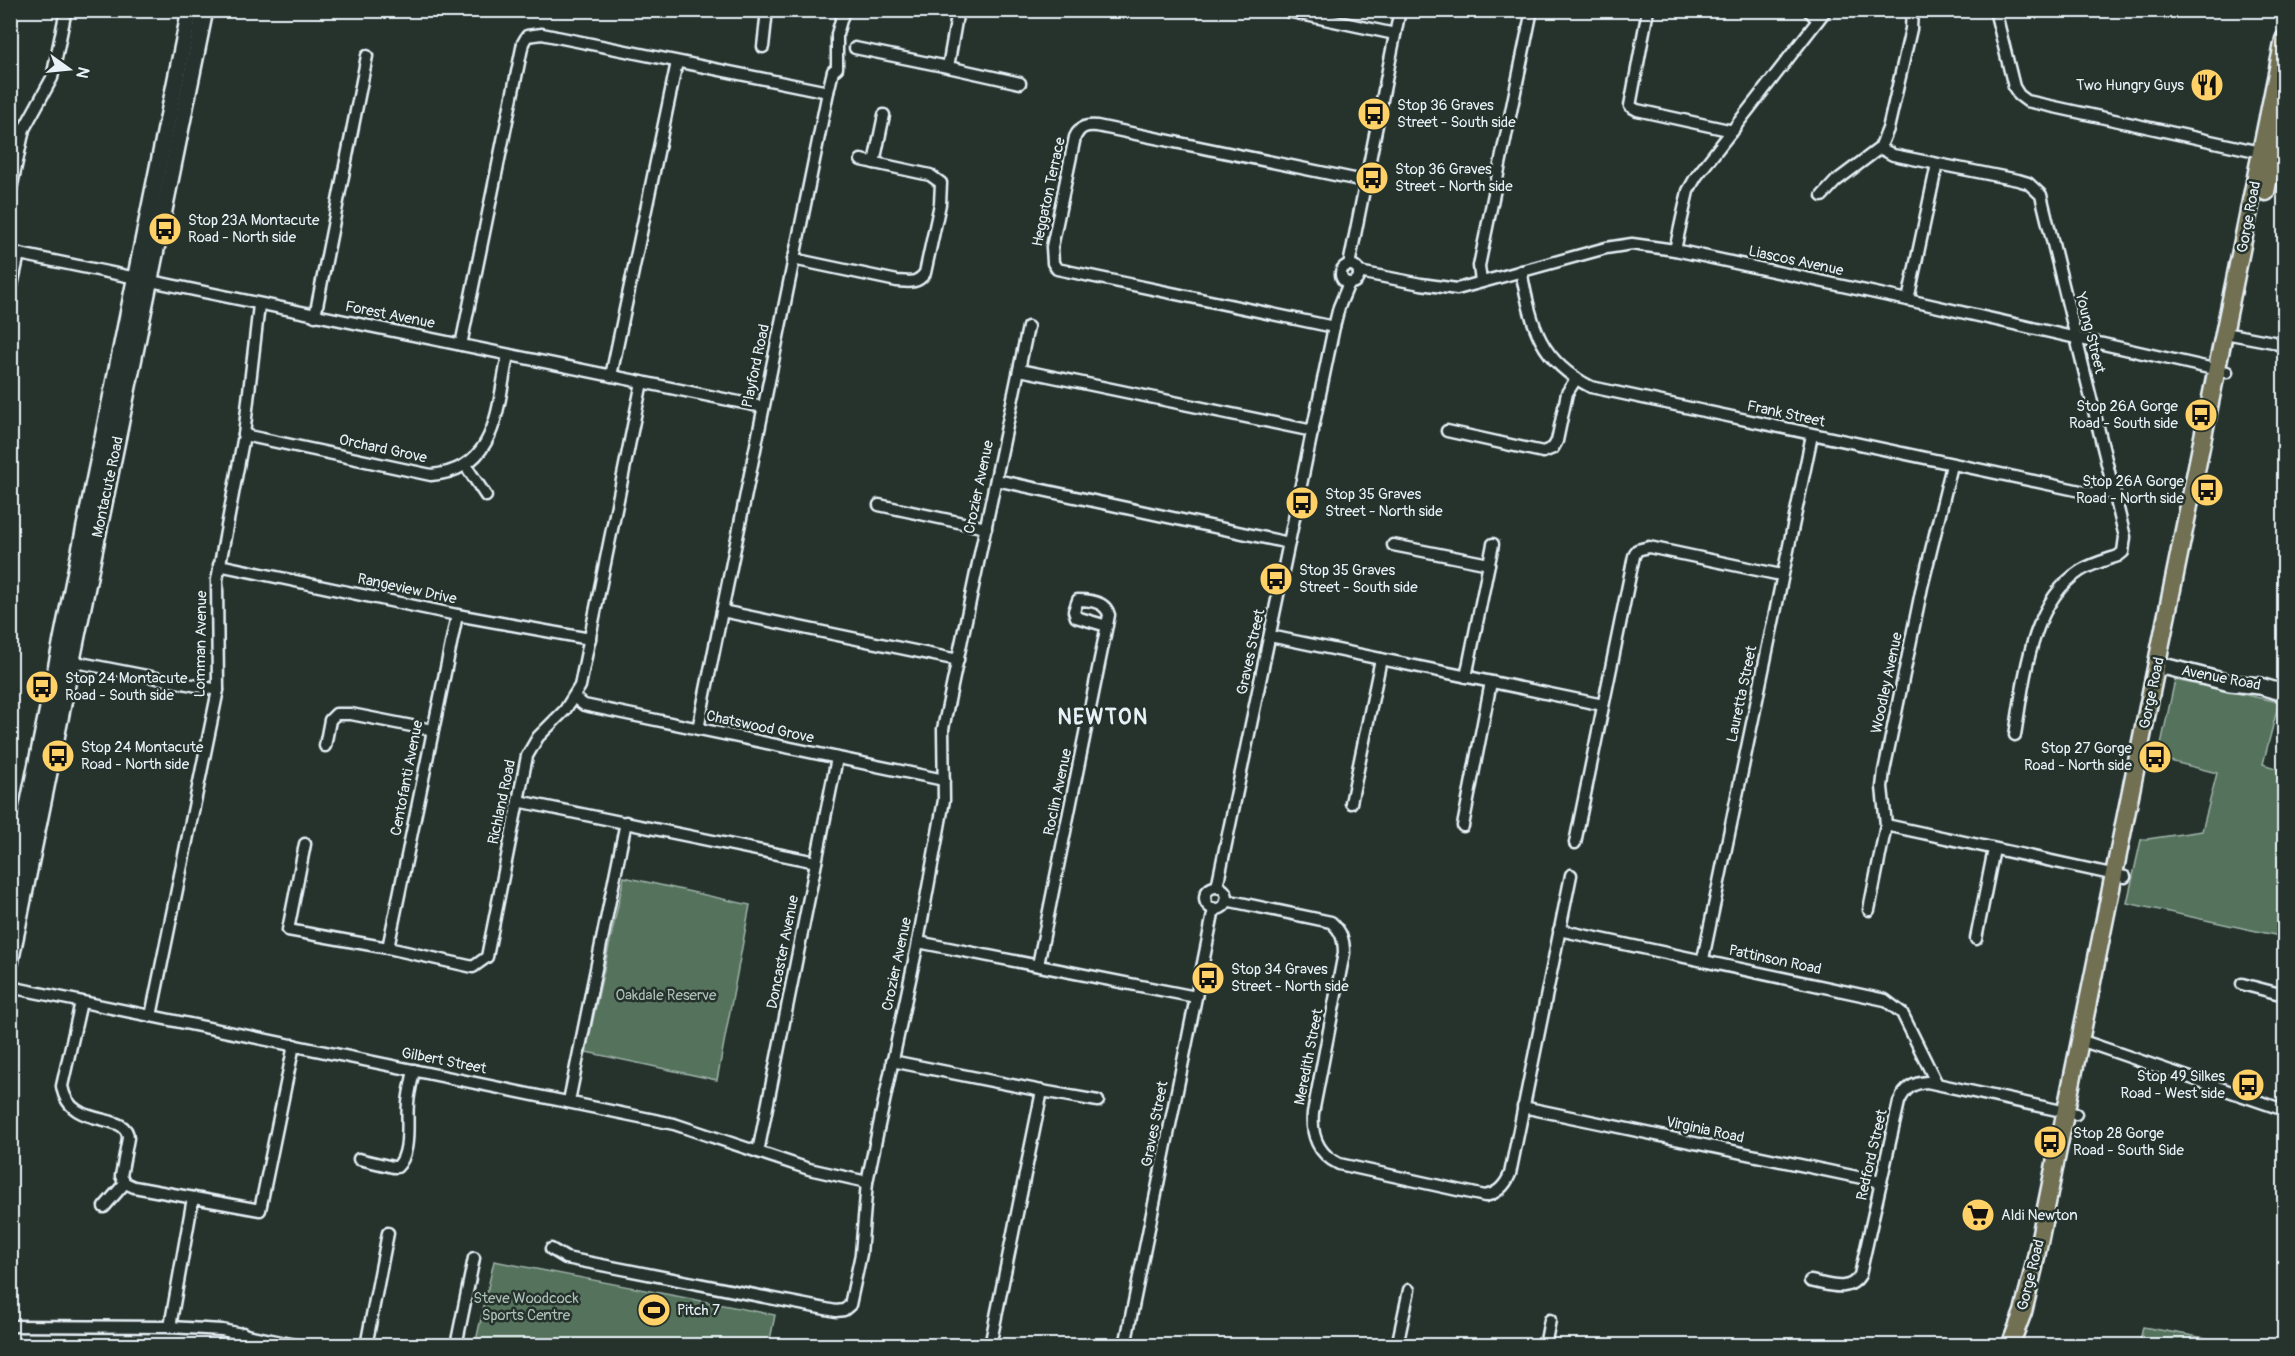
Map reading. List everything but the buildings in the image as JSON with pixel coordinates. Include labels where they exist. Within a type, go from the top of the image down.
[{"type":"main road","name":"Montacute Road","points":[[143,279],[190,10]]},
{"type":"main road","name":"Montacute Road","points":[[11,960],[65,660],[143,279],[205,10]]},
{"type":"main road","name":"Gorge Road","points":[[2020,1346],[2034,1309],[2042,1275],[2085,1041],[2268,153],[2284,39]]},
{"type":"main road","name":"Gorge Road","points":[[2268,153],[2284,105]]},
{"type":"main road","name":"Montacute Road","points":[[10,895],[65,660]]},
{"type":"main road","name":"Avenue Road","points":[[2162,667],[2230,683],[2260,686],[2284,693]]},
{"type":"main road","name":"Gorge Road","points":[[2010,1346],[2023,1312],[2071,1113]]},
{"type":"street","points":[[10,194],[24,129],[52,78],[66,10]]},
{"type":"street","points":[[763,46],[767,10]]},
{"type":"street","name":"Playford Road","points":[[698,729],[828,92],[833,71],[837,68],[837,34],[844,10]]},
{"type":"street","points":[[948,67],[958,10]]},
{"type":"street","points":[[1282,10],[1395,34]]},
{"type":"street","points":[[1348,265],[1356,267],[1359,272],[1357,280],[1349,284],[1341,275],[1343,269],[1348,265],[1400,10]]},
{"type":"street","points":[[1481,282],[1479,266],[1532,10]]},
{"type":"street","points":[[1648,10],[1630,106],[1637,110],[1733,131]]},
{"type":"street","points":[[1808,10],[1818,20]]},
{"type":"street","points":[[1675,250],[1689,190],[1696,177],[1826,10]]},
{"type":"street","points":[[1822,196],[1836,181],[1880,148],[1888,129],[1911,28],[1912,10]]},
{"type":"street","points":[[1995,10],[2014,87],[2019,95],[2043,106],[2268,153]]},
{"type":"street","points":[[461,345],[523,43],[527,36],[542,34],[828,92]]},
{"type":"street","points":[[855,48],[1020,83]]},
{"type":"street","points":[[315,316],[367,56]]},
{"type":"street","points":[[610,375],[678,62]]},
{"type":"street","points":[[874,163],[884,116]]},
{"type":"street","name":"Heggaton Terrace","points":[[1334,327],[1057,268],[1053,263],[1052,247],[1075,137],[1078,129],[1085,126],[1097,126],[1364,180]]},
{"type":"street","points":[[1880,148],[1893,155],[1937,164],[1908,300]]},
{"type":"street","points":[[794,258],[913,283],[920,280],[925,273],[940,204],[941,183],[930,175],[861,160]]},
{"type":"street","name":"Young Street","points":[[1937,164],[2018,180],[2035,188],[2043,201],[2074,339],[2125,537],[2123,552],[2080,571],[2065,583],[2048,607],[2032,644],[2015,735]]},
{"type":"street","name":"Liascos Avenue","points":[[1359,272],[1457,289],[1619,245],[1632,244],[1675,250],[2223,370]]},
{"type":"street","points":[[10,294],[15,253]]},
{"type":"street","name":"Forest Avenue","points":[[15,253],[763,407]]},
{"type":"street","name":"Frank Street","points":[[1521,271],[1537,336],[1552,358],[1576,379],[1592,387],[2090,493],[2115,493]]},
{"type":"street","name":"Graves Street","points":[[1217,887],[1334,327],[1339,307],[1349,284]]},
{"type":"street","name":"Lomman Avenue","points":[[151,1016],[218,690],[217,580],[244,435],[259,305]]},
{"type":"street","name":"Crozier Avenue","points":[[551,1249],[566,1258],[836,1311],[844,1310],[850,1305],[861,1254],[867,1182],[918,942],[944,800],[943,729],[1028,327]]},
{"type":"street","points":[[2230,334],[2273,342],[2284,347]]},
{"type":"street","points":[[486,496],[466,466],[479,454],[489,439],[508,355]]},
{"type":"street","points":[[1020,370],[1312,431]]},
{"type":"street","points":[[1447,431],[1543,452],[1553,448],[1557,441],[1567,393],[1576,379]]},
{"type":"street","name":"Richland Road","points":[[305,844],[288,930],[388,948],[473,968],[487,957],[530,747],[580,686],[642,382]]},
{"type":"street","name":"Orchard Grove","points":[[244,435],[431,475],[454,471],[466,466]]},
{"type":"street","name":"Lauretta Street","points":[[1703,959],[1781,574],[1812,435]]},
{"type":"street","name":"Woodley Avenue","points":[[1869,910],[1886,825],[1882,787],[1884,771],[1922,587],[1952,465]]},
{"type":"street","points":[[996,480],[1289,543]]},
{"type":"street","points":[[879,505],[986,528]]},
{"type":"street","points":[[1467,676],[1493,544]]},
{"type":"street","points":[[1393,545],[1489,564]]},
{"type":"street","points":[[1575,843],[1637,550],[1649,547],[1781,574]]},
{"type":"street","name":"Rangeview Drive","points":[[219,565],[457,615],[590,639]]},
{"type":"street","points":[[722,611],[958,660]]},
{"type":"street","name":"Centofanti Avenue","points":[[388,948],[457,615]]},
{"type":"street","name":"Roclin Avenue","points":[[1038,965],[1107,626]]},
{"type":"street","points":[[1270,636],[1603,705]]},
{"type":"street","points":[[1351,803],[1381,659]]},
{"type":"street","points":[[65,660],[218,690]]},
{"type":"street","points":[[1463,826],[1491,682]]},
{"type":"street","name":"Chatswood Grove","points":[[573,697],[584,705],[944,780]]},
{"type":"street","points":[[325,746],[330,720],[336,714],[342,713],[432,730]]},
{"type":"street","name":"Doncaster Avenue","points":[[759,1152],[837,758]]},
{"type":"street","points":[[518,801],[816,862]]},
{"type":"street","points":[[569,1101],[626,822]]},
{"type":"street","points":[[1886,825],[2120,875]]},
{"type":"street","points":[[1976,939],[1994,849]]},
{"type":"street","points":[[1523,1107],[1571,875]]},
{"type":"street","points":[[1217,887],[1226,893],[1226,900],[1222,906],[1214,909],[1206,904],[1205,897],[1208,891],[1217,887]]},
{"type":"street","name":"Meredith Street","points":[[1226,900],[1331,922],[1342,935],[1344,953],[1313,1113],[1313,1133],[1321,1151],[1330,1160],[1339,1164],[1474,1194],[1491,1195],[1503,1186],[1510,1174],[1523,1107]]},
{"type":"street","name":"Graves Street","points":[[1125,1346],[1214,909]]},
{"type":"street","name":"Pattinson Road","points":[[1559,930],[1874,996],[1892,1004],[1902,1013],[1937,1084]]},
{"type":"street","points":[[918,942],[1196,997]]},
{"type":"street","points":[[2242,984],[2284,995]]},
{"type":"street","name":"Gilbert Street","points":[[10,987],[674,1124],[809,1169],[867,1182]]},
{"type":"street","points":[[81,1002],[62,1086],[64,1097],[73,1109],[83,1115],[119,1124],[129,1134],[123,1179],[104,1207]]},
{"type":"street","points":[[2085,1041],[2284,1110]]},
{"type":"street","points":[[123,1179],[134,1187],[260,1210],[294,1046]]},
{"type":"street","points":[[892,1061],[1042,1092],[1098,1101]]},
{"type":"street","points":[[359,1159],[393,1167],[397,1167],[402,1161],[408,1134],[407,1104],[414,1070]]},
{"type":"street","name":"Redford Street","points":[[1810,1281],[1848,1287],[1855,1283],[1860,1275],[1899,1102],[1903,1092],[1918,1082],[1937,1084],[2071,1113]]},
{"type":"street","points":[[990,1346],[1042,1092]]},
{"type":"street","name":"Virginia Road","points":[[1523,1107],[1881,1182]]},
{"type":"street","points":[[170,1327],[193,1198]]},
{"type":"street","points":[[366,1346],[388,1233]]},
{"type":"street","points":[[456,1346],[474,1258]]},
{"type":"street","points":[[1397,1346],[1408,1290]]},
{"type":"street","points":[[1545,1346],[1550,1320]]},
{"type":"street","points":[[10,1326],[170,1327],[243,1333],[301,1346]]},
{"type":"street","points":[[240,1346],[243,1333]]},
{"type":"green space","points":[[2175,680],[2279,702],[2263,764],[2284,771],[2284,937],[2127,903],[2141,840],[2202,831],[2217,773],[2158,758]]},
{"type":"green space","name":"Oakdale Reserve","points":[[624,877],[750,905],[717,1080],[586,1052]]},
{"type":"green space","name":"Steve Woodcock Sports Centre","points":[[494,1261],[775,1315],[769,1345],[475,1345]]},
{"type":"green space","points":[[2143,1327],[2222,1341],[2224,1345],[2139,1345]]},
{"type":"place","name":"Two Hungry Guys","points":[[2207,85]]},
{"type":"place","name":"Stop 36 Graves Street - South side","points":[[1374,114]]},
{"type":"place","name":"Stop 36 Graves Street - North side","points":[[1372,178]]},
{"type":"place","name":"Stop 23A Montacute Road - North side","points":[[165,229]]},
{"type":"place","name":"Stop 26A Gorge Road - South side","points":[[2201,415]]},
{"type":"place","name":"Stop 26A Gorge Road - North side","points":[[2207,490]]},
{"type":"place","name":"Stop 35 Graves Street - North side","points":[[1302,503]]},
{"type":"place","name":"Stop 35 Graves Street - South side","points":[[1276,579]]},
{"type":"place","name":"Stop 24 Montacute Road - South side","points":[[42,687]]},
{"type":"place","name":"Stop 24 Montacute Road - North side","points":[[58,756]]},
{"type":"place","name":"Stop 27 Gorge Road - North side","points":[[2155,757]]},
{"type":"place","name":"Stop 34 Graves Street - North side","points":[[1208,978]]},
{"type":"place","name":"Stop 49 Silkes Road - West side","points":[[2248,1085]]},
{"type":"place","name":"Stop 28 Gorge Road - South Side","points":[[2050,1142]]},
{"type":"place","name":"Aldi Newton","points":[[1978,1215]]},
{"type":"place","name":"Pitch 7","points":[[654,1310]]},
{"type":"district","name":"NEWTON","points":[[1103,717]]}]
